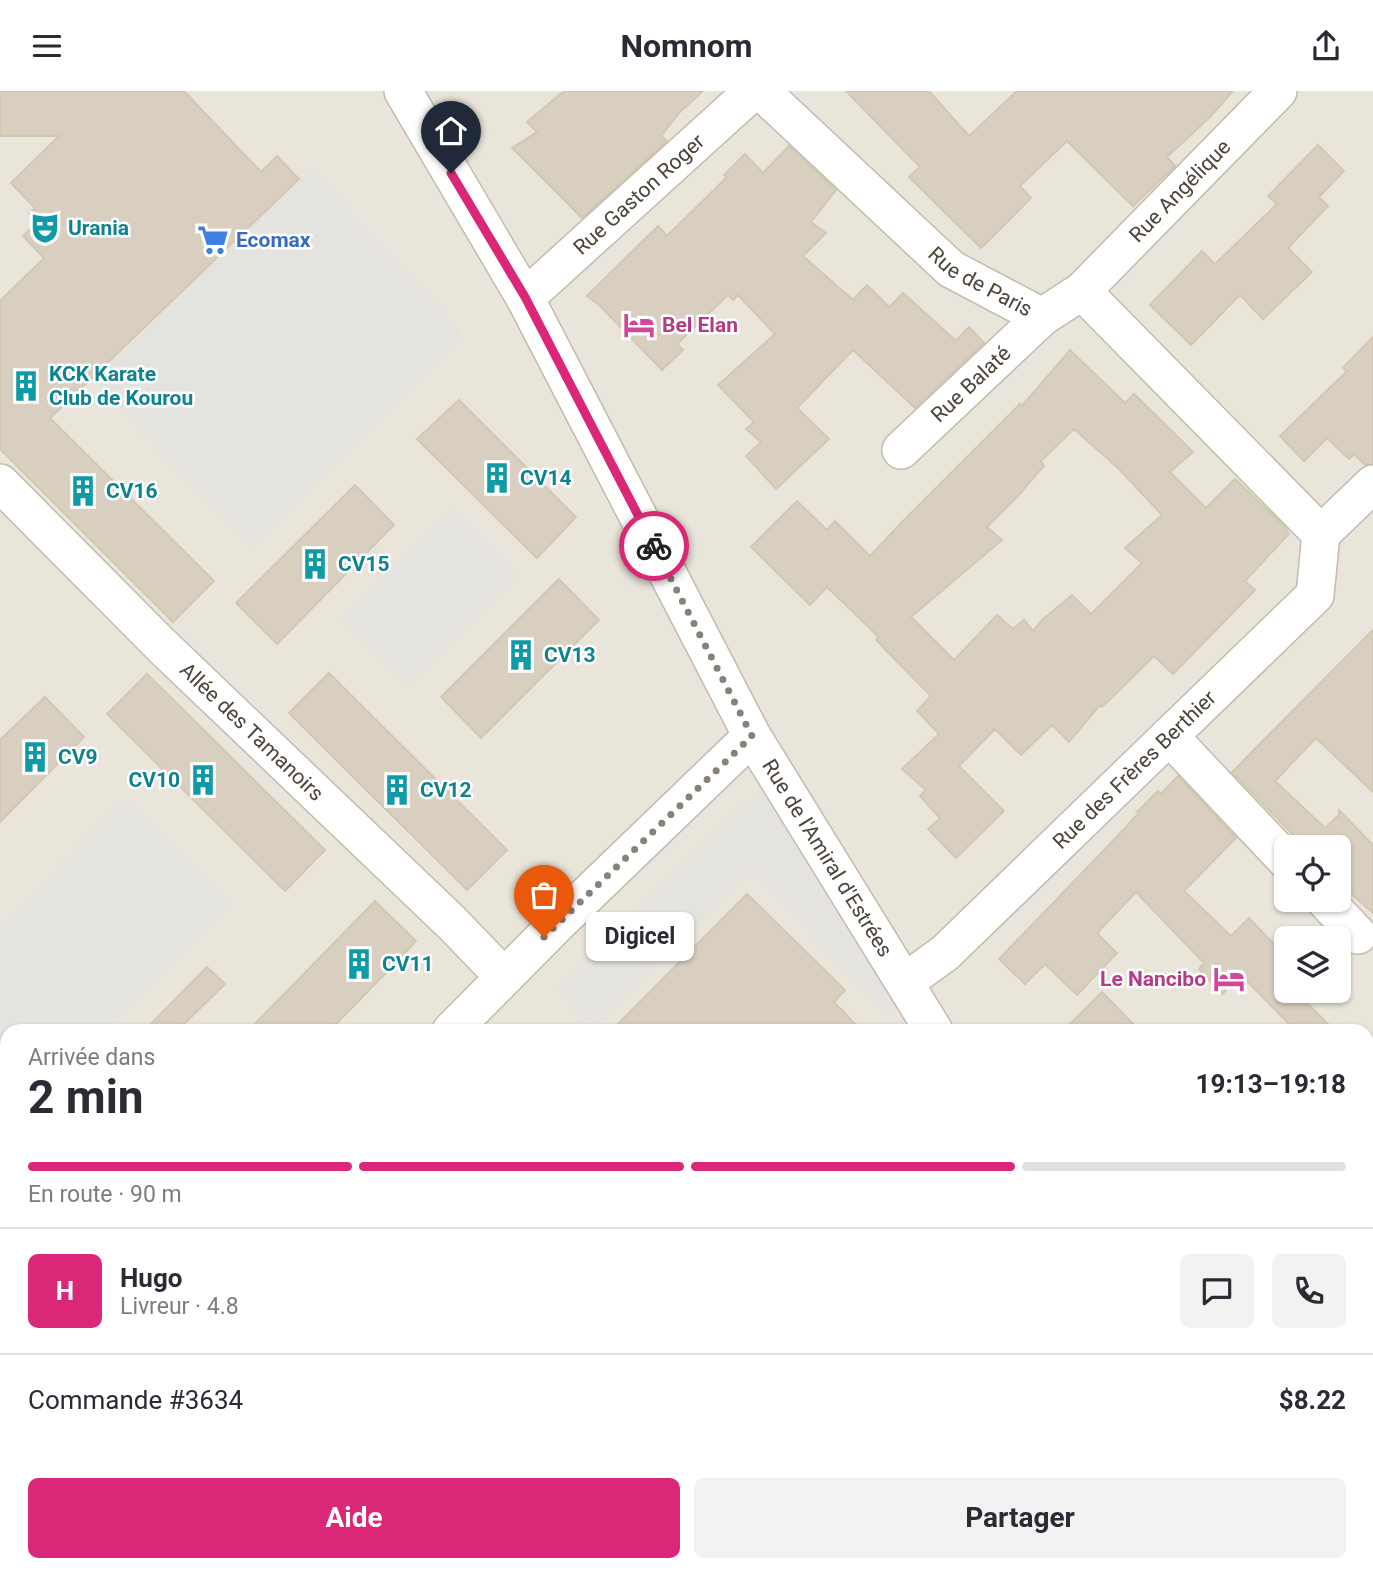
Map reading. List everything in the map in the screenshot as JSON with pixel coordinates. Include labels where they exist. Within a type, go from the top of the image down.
[{"type":"street","name":"Rue de l'Amiral d'Estrées","points":[[403,91],[525,297],[752,736],[930,1024]]},
{"type":"street","name":"Rue Gaston Roger","points":[[525,297],[752,91]]},
{"type":"street","name":"Rue de Paris","points":[[761,91],[951,269],[1042,317],[1082,291]]},
{"type":"street","name":"Rue Angélique","points":[[1082,291],[1278,91]]},
{"type":"street","points":[[1082,291],[1321,534],[1373,484]]},
{"type":"street","name":"Rue Balaté","points":[[901,450],[1042,317]]},
{"type":"street","name":"Allée des Tamanoirs","points":[[0,483],[162,646],[452,923],[504,977]]},
{"type":"street","name":"Rue des Frères Berthier","points":[[905,982],[945,953],[1315,595],[1321,534]]},
{"type":"street","points":[[458,1024],[752,736]]},
{"type":"street","points":[[1169,736],[1274,847]]},
{"type":"street","points":[[1336,912],[1358,935]]},
{"type":"shaded area","points":[[0,91],[1373,91],[1373,1024],[0,1024]]},
{"type":"shaded area","points":[[311,169],[462,333],[254,547],[92,381]]},
{"type":"shaded area","points":[[452,507],[517,574],[406,685],[340,618]]},
{"type":"shaded area","points":[[768,782],[915,984],[886,1013],[752,871],[597,1024],[589,1024],[556,990]]},
{"type":"shaded area","points":[[125,799],[229,905],[111,1024],[0,1024],[0,927]]},
{"type":"building","points":[[0,91],[184,91],[261,172],[277,156],[299,179],[50,418],[214,581],[173,622],[0,449],[0,301],[44,258],[23,236],[38,222],[29,213],[35,208],[11,183],[59,136],[0,136]]},
{"type":"building","points":[[564,91],[703,91],[679,113],[661,136],[667,141],[582,218],[512,148],[537,132],[527,122]]},
{"type":"building","points":[[846,91],[929,91],[969,136],[1017,91],[1233,91],[1211,116],[1167,157],[1175,166],[1133,206],[1067,141],[1020,186],[1031,198],[981,248],[909,177],[920,167]]},
{"type":"building","points":[[1318,145],[1344,171],[1319,197],[1328,206],[1288,248],[1312,272],[1263,319],[1240,295],[1191,345],[1150,305],[1202,251],[1215,264],[1277,204],[1268,196]]},
{"type":"building","points":[[789,146],[836,190],[811,222],[826,233],[803,256],[853,300],[867,285],[889,307],[903,293],[956,341],[969,327],[984,343],[915,408],[853,350],[797,408],[829,439],[776,489],[746,456],[761,442],[746,429],[754,422],[718,385],[775,334],[738,295],[733,300],[728,295],[677,344],[683,350],[662,370],[587,296],[658,226],[667,236],[727,177],[724,175],[745,154],[763,173]]},
{"type":"building","points":[[1373,337],[1373,464],[1365,465],[1354,454],[1349,459],[1327,438],[1304,461],[1280,436],[1347,371],[1343,368]]},
{"type":"building","points":[[1070,350],[1125,403],[1134,394],[1193,452],[1170,472],[1206,508],[1235,479],[1289,534],[1245,581],[1255,590],[1173,674],[1154,656],[1102,707],[1100,705],[1069,742],[1052,725],[1021,755],[995,729],[959,766],[1004,811],[956,858],[928,829],[940,818],[920,796],[926,790],[902,769],[939,734],[917,711],[931,696],[876,640],[879,637],[827,587],[810,605],[751,547],[797,501],[827,530],[835,521],[870,556],[1020,404],[1022,406]],"holes":[[[1074,429],[1119,469],[1162,515],[1125,548],[1142,563],[1091,614],[1072,595],[1033,631],[1024,620],[1013,629],[997,615],[954,660],[911,617],[1002,540],[987,527],[1044,466],[1041,461]]]},
{"type":"building","name":"CV14","points":[[459,400],[576,517],[537,558],[417,439]]},
{"type":"building","name":"CV15","points":[[355,485],[394,525],[277,644],[236,603]]},
{"type":"building","name":"CV13","points":[[559,579],[599,620],[481,738],[441,697]]},
{"type":"building","points":[[1373,630],[1373,792],[1316,738],[1275,781],[1325,828],[1339,815],[1339,810],[1373,845],[1373,913],[1351,894],[1351,835],[1293,835],[1232,772]]},
{"type":"building","name":"CV12","points":[[329,673],[507,850],[467,890],[289,713]]},
{"type":"building","name":"CV10","points":[[147,674],[325,850],[285,891],[107,714]]},
{"type":"building","points":[[45,697],[84,737],[0,822],[0,740]]},
{"type":"building","points":[[1178,776],[1236,838],[1184,891],[1231,936],[1249,918],[1274,944],[1274,1003],[1307,1003],[1328,1024],[1289,1024],[1242,976],[1222,994],[1199,969],[1204,963],[1136,892],[1097,933],[1117,953],[1077,995],[1045,964],[1025,984],[999,959],[1158,791],[1161,794]]},
{"type":"building","points":[[747,894],[845,990],[834,1002],[855,1024],[618,1024]]},
{"type":"building","name":"CV11","points":[[375,901],[416,941],[336,1024],[255,1024]]},
{"type":"building","points":[[207,967],[225,984],[184,1024],[151,1024]]},
{"type":"building","points":[[1102,992],[1133,1024],[1070,1024]]},
{"type":"way so far","points":[[544,937],[752,736],[654,546]]},
{"type":"place","name":"Urania","points":[[45,228]]},
{"type":"place","name":"Ecomax","points":[[213,240]]},
{"type":"place","name":"Bel Elan","points":[[639,325]]},
{"type":"place","name":"KCK Karate Club de Kourou","points":[[26,386]]},
{"type":"place","name":"CV14","points":[[497,478]]},
{"type":"place","name":"CV16","points":[[83,491]]},
{"type":"place","name":"CV15","points":[[315,564]]},
{"type":"place","name":"CV13","points":[[521,655]]},
{"type":"place","name":"CV9","points":[[35,757]]},
{"type":"place","name":"CV10","points":[[203,780]]},
{"type":"place","name":"CV12","points":[[397,790]]},
{"type":"place","name":"Digicel","points":[[544,937]]},
{"type":"place","name":"CV11","points":[[359,964]]},
{"type":"place","name":"Le Nancibo","points":[[1229,979]]},
{"type":"route","points":[[451,173],[525,297],[654,546]]}]
